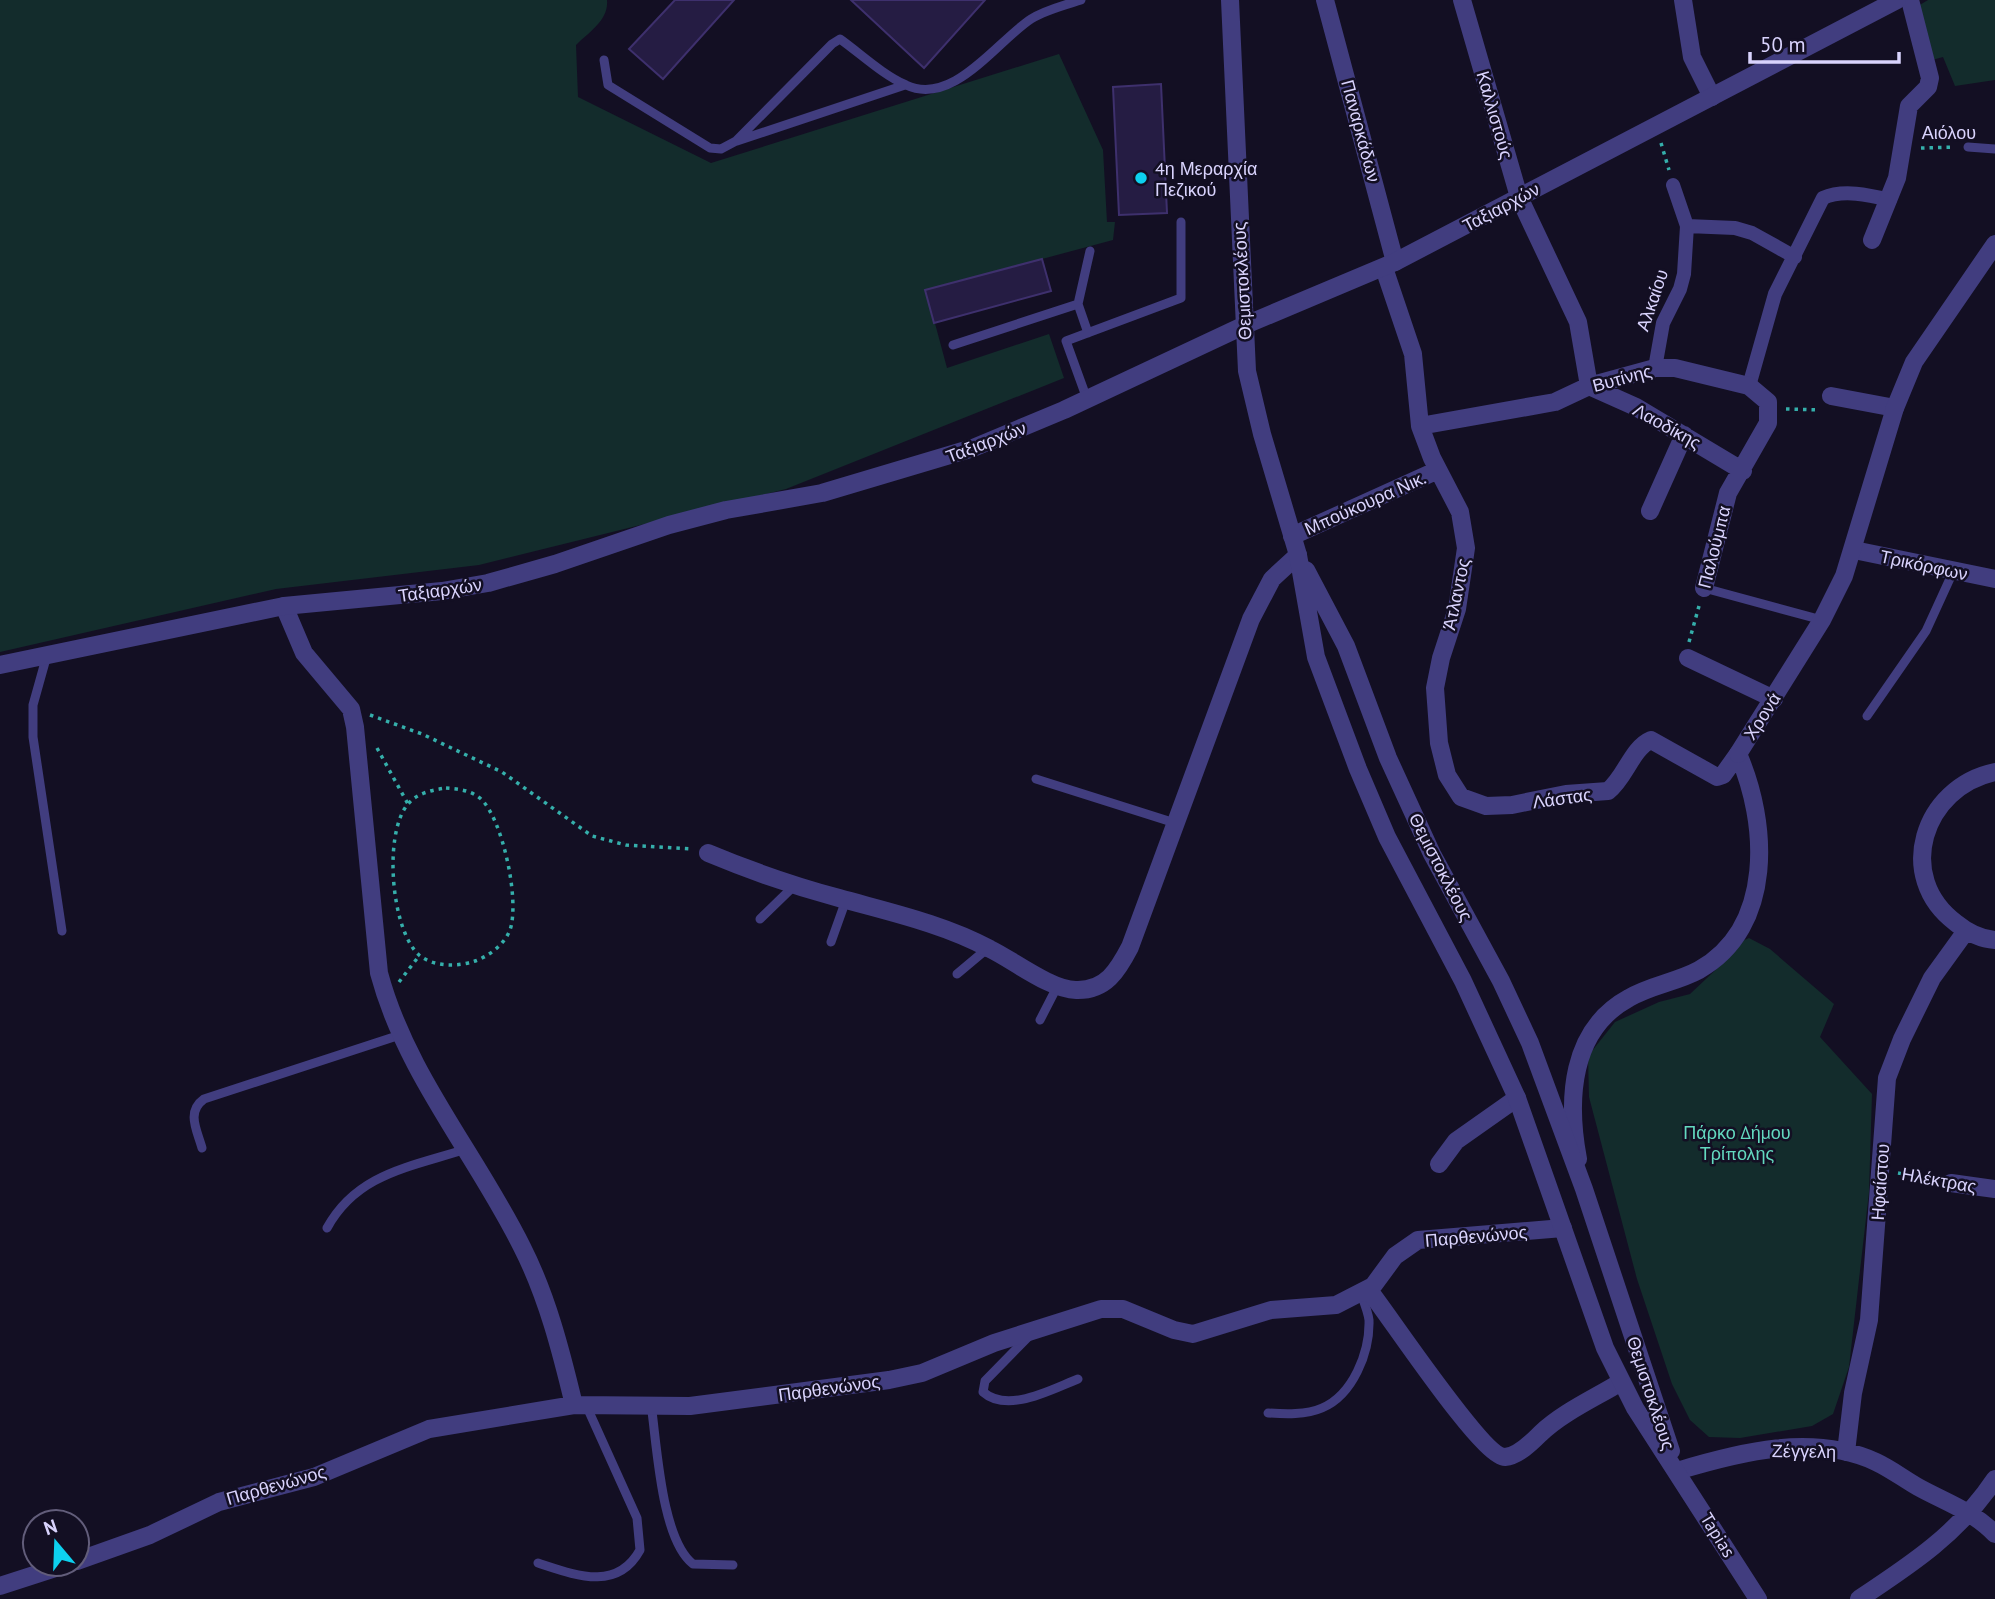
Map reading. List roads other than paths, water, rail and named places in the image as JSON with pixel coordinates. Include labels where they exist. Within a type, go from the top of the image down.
[{"type":"street","name":"Θεμιστοκλέους","points":[[1230,0],[1242,326],[1253,402],[1298,555],[1316,657],[1357,769],[1387,837],[1463,981],[1517,1098],[1589,1309],[1621,1382],[1677,1471]]},
{"type":"street","name":"Παναρκάδων","points":[[1325,0],[1390,265]]},
{"type":"street","name":"Καλλιστούς","points":[[1462,0],[1520,197],[1578,323],[1589,386]]},
{"type":"street","points":[[1683,0],[1692,57],[1712,97]]},
{"type":"street","name":"Ταξιαρχών","points":[[0,665],[284,606],[442,591],[516,577],[669,525],[726,510],[812,496],[940,460],[1019,430],[1242,326],[1390,265],[1897,0]]},
{"type":"street","points":[[1872,240],[1890,200],[1903,148],[1909,106],[1928,87],[1930,78],[1910,0]]},
{"type":"street","name":"Αλκαίου","points":[[1655,368],[1663,323],[1680,289],[1687,226],[1673,185]]},
{"type":"street","points":[[1749,386],[1775,294],[1823,198],[1831,194],[1851,194],[1890,200]]},
{"type":"street","points":[[1687,226],[1735,229],[1752,233],[1795,257]]},
{"type":"street","name":"Χρονά","points":[[1584,1189],[1574,1141],[1573,1094],[1581,1051],[1593,1031],[1627,999],[1698,970],[1714,960],[1740,926],[1749,906],[1760,856],[1760,827],[1748,778],[1738,754],[1822,620],[1854,550],[1895,408],[1924,345],[1995,244]]},
{"type":"street","name":"Άτλαντος","points":[[1390,265],[1413,354],[1420,426],[1438,470],[1460,512],[1466,564],[1457,609],[1437,673],[1435,711],[1447,775],[1466,800]]},
{"type":"street","name":"Βυτίνης","points":[[1420,426],[1555,402],[1589,386],[1655,368],[1675,368],[1749,386],[1768,402]]},
{"type":"street","name":"Λαοδίκης","points":[[1589,386],[1684,435],[1744,471]]},
{"type":"street","points":[[1831,396],[1895,408]]},
{"type":"street","name":"Παλούμπα","points":[[1704,588],[1728,493],[1744,471],[1768,423],[1768,402]]},
{"type":"street","points":[[1650,511],[1684,435]]},
{"type":"street","name":"Μπούκουρα Νικ.","points":[[1292,536],[1438,470]]},
{"type":"street","name":"Τρικόρφων","points":[[1854,550],[1995,579]]},
{"type":"street","name":"Θεμιστοκλέους","points":[[1298,555],[1346,646],[1388,758],[1432,854],[1501,981],[1530,1043],[1584,1189],[1677,1471]]},
{"type":"street","points":[[708,853],[795,885],[881,909],[989,948],[1073,991],[1093,989],[1118,970],[1130,947],[1251,619],[1272,579],[1298,555]]},
{"type":"street","points":[[284,606],[304,653],[351,709],[379,973],[386,999],[400,1035],[531,1266],[579,1404]]},
{"type":"street","points":[[1688,658],[1774,699]]},
{"type":"street","name":"Λάστας","points":[[1466,800],[1486,806],[1512,805],[1566,794],[1608,791],[1649,740],[1661,743],[1689,764],[1717,777],[1724,775],[1738,754]]},
{"type":"street","points":[[1995,772],[1978,776],[1957,787],[1940,804],[1927,826],[1922,850],[1924,874],[1932,897],[1947,916],[1966,931],[1995,940]]},
{"type":"street","name":"Ηφαίστου","points":[[1846,1452],[1853,1393],[1869,1320],[1883,1170],[1882,1128],[1887,1078],[1902,1039],[1932,978],[1966,931]]},
{"type":"street","points":[[1439,1164],[1456,1141],[1517,1098]]},
{"type":"street","name":"Ηλέκτρας","points":[[1951,1183],[1995,1189]]},
{"type":"street","name":"Παρθενώνος","points":[[91,1556],[150,1535],[219,1502],[314,1477],[421,1431],[579,1404],[690,1406],[898,1378],[922,1373],[994,1343],[1101,1309],[1115,1308],[1193,1334],[1271,1310],[1336,1304],[1365,1292],[1395,1256],[1418,1240],[1563,1228]]},
{"type":"street","points":[[1365,1292],[1391,1317],[1470,1429],[1486,1447],[1503,1457],[1513,1455],[1544,1430],[1621,1382]]},
{"type":"street","name":"Ζέγγελη","points":[[1677,1471],[1770,1449],[1808,1447],[1846,1452],[1874,1461],[1970,1513],[1995,1534]]},
{"type":"street","name":"Tapias","points":[[1677,1471],[1758,1599]]},
{"type":"street","points":[[1859,1599],[1939,1544],[1970,1513],[1995,1479]]},
{"type":"street","points":[[0,1586],[25,1578]]},
{"type":"lane","points":[[736,141],[840,39],[905,85],[925,90],[945,88],[964,76],[1006,37],[1034,17],[1081,0]]},
{"type":"lane","points":[[604,60],[608,85],[709,148],[721,149],[736,141],[905,85]]},
{"type":"lane","name":"Αιόλου","points":[[1968,147],[1995,149]]},
{"type":"lane","points":[[1087,399],[1066,341],[1181,298],[1181,222]]},
{"type":"lane","points":[[1088,333],[1078,304],[1090,251]]},
{"type":"lane","points":[[953,345],[1078,304]]},
{"type":"lane","points":[[1867,716],[1926,631],[1954,572]]},
{"type":"lane","points":[[1704,588],[1822,620]]},
{"type":"lane","points":[[48,654],[33,705],[33,737],[62,930]]},
{"type":"lane","points":[[1036,779],[1175,823]]},
{"type":"lane","points":[[760,919],[795,885]]},
{"type":"lane","points":[[831,942],[846,900]]},
{"type":"lane","points":[[957,974],[989,948]]},
{"type":"lane","points":[[1041,1020],[1058,985]]},
{"type":"lane","points":[[202,1148],[193,1114],[204,1099],[400,1035]]},
{"type":"lane","points":[[327,1228],[343,1203],[369,1181],[466,1149]]},
{"type":"lane","points":[[1268,1413],[1307,1412],[1339,1398],[1360,1366],[1369,1319],[1365,1292]]},
{"type":"lane","points":[[1036,1329],[985,1381],[983,1392],[988,1396],[1011,1401],[1078,1379]]},
{"type":"lane","points":[[538,1563],[597,1578],[622,1571],[640,1550],[637,1518],[579,1404]]},
{"type":"lane","points":[[651,1404],[663,1486],[681,1552],[693,1564],[733,1565]]},
{"type":"place","name":"4η Μεραρχία Πεζικού","points":[[1141,178]]},
{"type":"park label","name":"Πάρκο Δήμου Τρίπολης","points":[[1737,1142]]}]
